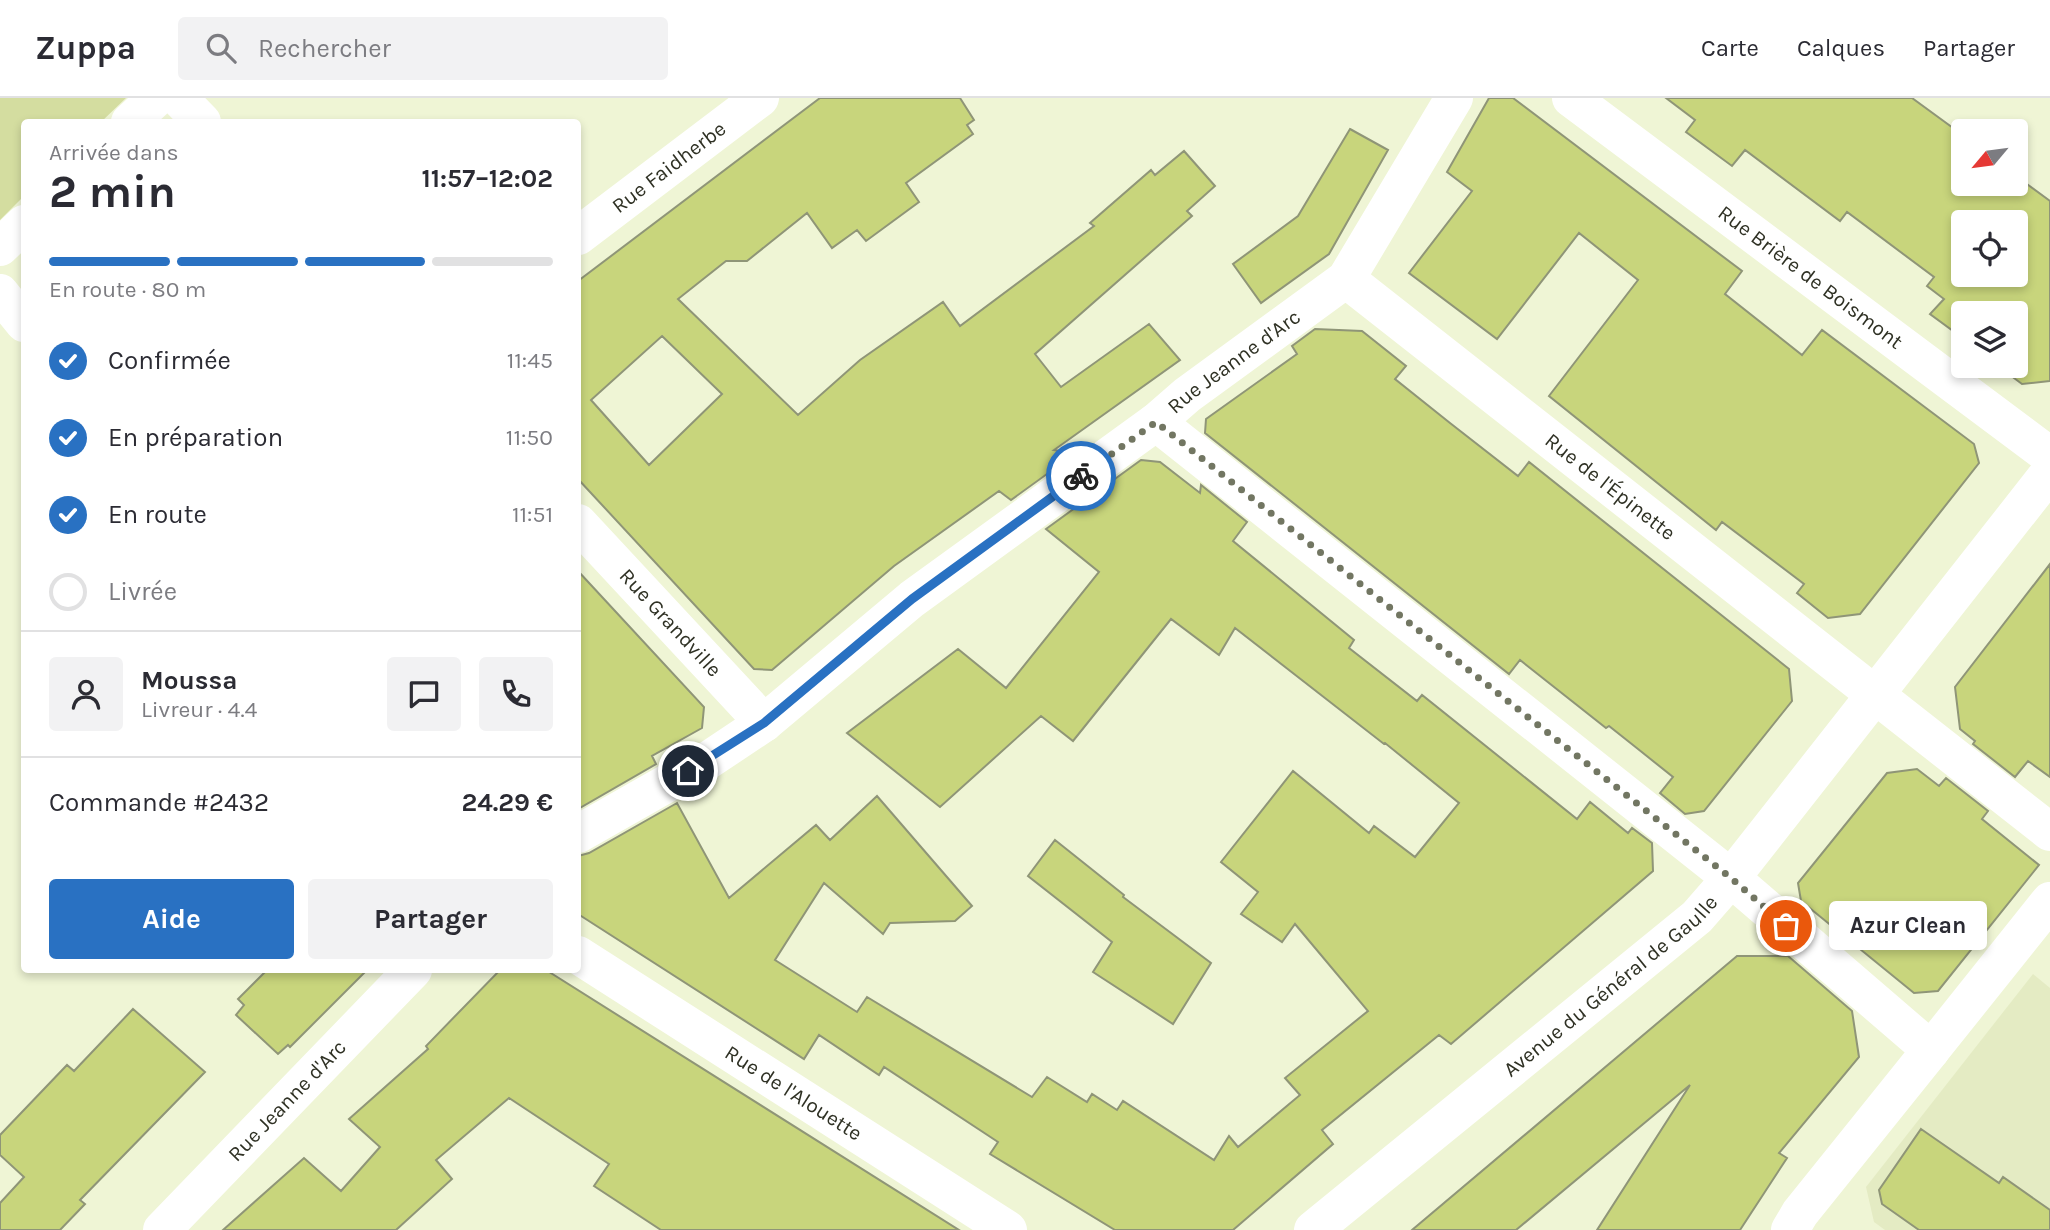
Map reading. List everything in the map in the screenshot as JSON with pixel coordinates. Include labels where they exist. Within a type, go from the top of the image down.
[{"type":"street","points":[[133,119],[156,98]]},
{"type":"street","points":[[179,98],[199,119]]},
{"type":"street","name":"Rue Faidherbe","points":[[581,234],[761,98]]},
{"type":"street","name":"Rue Jeanne d'Arc","points":[[581,832],[710,759],[764,723],[912,599],[1156,422],[1187,395],[1346,279],[1454,98]]},
{"type":"street","name":"Rue Brière de Boismont","points":[[1571,98],[2050,456]]},
{"type":"street","points":[[0,247],[21,226]]},
{"type":"street","name":"Rue de l'Épinette","points":[[1346,279],[2050,832]]},
{"type":"street","points":[[0,293],[21,319]]},
{"type":"street","points":[[1156,422],[1731,878],[1931,1050]]},
{"type":"street","name":"Avenue du Général de Gaulle","points":[[1313,1230],[1697,917],[1731,878],[2050,472]]},
{"type":"street","name":"Rue Grandville","points":[[581,526],[764,723]]},
{"type":"street","points":[[1805,1224],[1931,1050],[2050,901]]},
{"type":"street","name":"Rue de l'Alouette","points":[[581,957],[1008,1230]]},
{"type":"street","name":"Rue Jeanne d'Arc","points":[[162,1230],[410,973]]},
{"type":"shaded area","points":[[0,98],[126,98],[104,119],[21,119],[21,199],[0,220]]},
{"type":"shaded area","points":[[2033,974],[2050,988],[2050,1230],[1885,1230],[1874,1222],[1866,1187]]},
{"type":"building","points":[[820,98],[960,98],[974,120],[967,125],[973,134],[906,183],[919,202],[866,241],[857,230],[832,248],[807,213],[747,261],[726,261],[678,299],[798,415],[860,360],[943,302],[960,326],[1094,226],[1090,223],[1151,170],[1155,175],[1184,151],[1215,186],[1187,211],[1192,216],[1035,354],[1061,387],[1149,324],[1180,360],[1054,450],[1076,453],[1011,500],[999,491],[894,566],[772,670],[754,669],[581,482],[581,279]],"holes":[[[662,336],[722,394],[649,465],[591,400]]]},
{"type":"building","points":[[1489,98],[1513,98],[1742,271],[1725,294],[1802,355],[1822,330],[1974,444],[1979,463],[1860,614],[1828,618],[1797,593],[1804,584],[1722,522],[1716,530],[1549,396],[1638,280],[1579,233],[1497,339],[1409,273],[1472,191],[1447,172]]},
{"type":"building","points":[[1666,98],[1912,98],[1951,126],[1951,196],[2028,196],[2028,185],[2050,201],[2050,381],[2022,384],[2014,378],[2028,378],[2028,301],[1951,301],[1951,329],[1930,314],[1944,299],[1927,286],[1934,277],[1847,212],[1840,221],[1745,150],[1732,166],[1686,132],[1695,120]]},
{"type":"building","points":[[1350,129],[1388,150],[1329,254],[1261,303],[1233,264],[1298,216]]},
{"type":"building","points":[[1315,329],[1362,331],[1406,366],[1395,379],[1450,423],[1518,476],[1529,462],[1789,669],[1792,701],[1704,811],[1685,814],[1660,793],[1673,777],[1638,749],[1609,726],[1606,728],[1520,660],[1509,674],[1205,433],[1206,419],[1297,354],[1292,346]]},
{"type":"building","points":[[1141,460],[1160,462],[1200,493],[1201,485],[1247,522],[1233,541],[1354,640],[1349,648],[1417,701],[1422,695],[1577,819],[1590,802],[1628,833],[1632,828],[1652,843],[1653,871],[1451,1044],[1439,1035],[1322,1130],[1333,1144],[1233,1230],[1115,1230],[990,1154],[998,1142],[884,1067],[879,1075],[819,1035],[804,1059],[581,916],[581,855],[677,803],[729,898],[816,825],[830,840],[877,796],[972,906],[955,921],[890,923],[883,934],[824,883],[775,960],[857,1012],[867,997],[1032,1097],[1047,1077],[1087,1102],[1092,1094],[1117,1110],[1123,1101],[1214,1160],[1229,1136],[1238,1147],[1300,1095],[1285,1078],[1368,1011],[1295,924],[1282,942],[1241,914],[1258,892],[1221,862],[1293,771],[1369,833],[1374,826],[1415,857],[1459,803],[1235,628],[1219,655],[1171,619],[1073,741],[1041,716],[940,807],[847,733],[958,649],[1006,688],[1099,572],[1046,529]]},
{"type":"building","points":[[2050,564],[2050,777],[2028,761],[2015,777],[1973,744],[1975,741],[1960,729],[1955,687]]},
{"type":"building","points":[[581,574],[704,707],[702,728],[652,756],[656,764],[581,807]]},
{"type":"building","points":[[1917,769],[1939,786],[1946,778],[1988,811],[1982,819],[2039,865],[1938,991],[1914,993],[1801,901],[1798,883],[1887,773]]},
{"type":"building","points":[[1055,840],[1124,895],[1123,897],[1211,963],[1173,1024],[1093,972],[1112,942],[1028,876]]},
{"type":"building","points":[[1737,956],[1788,956],[1852,1011],[1859,1057],[1779,1153],[1787,1158],[1740,1230],[1597,1230],[1690,1085],[1516,1230],[1412,1230]]},
{"type":"building","points":[[264,973],[364,973],[290,1047],[288,1045],[278,1054],[236,1015],[244,1005],[238,999]]},
{"type":"building","points":[[497,973],[551,973],[959,1230],[661,1230],[594,1186],[609,1164],[509,1098],[436,1160],[452,1179],[396,1230],[223,1230],[304,1158],[341,1191],[380,1147],[349,1119],[428,1049],[426,1046]]},
{"type":"building","points":[[133,1009],[205,1072],[80,1200],[85,1204],[60,1230],[0,1230],[0,1203],[24,1177],[0,1155],[0,1135],[67,1065],[74,1071]]},
{"type":"building","points":[[1921,1129],[1999,1183],[2003,1177],[2050,1210],[2050,1230],[1919,1230],[1882,1204],[1879,1190]]},
{"type":"way so far","points":[[1081,476],[1156,422],[1731,878],[1786,926]]},
{"type":"place","name":"Azur Clean","points":[[1786,926]]},
{"type":"route","points":[[688,771],[764,723],[912,599],[1081,476]]}]
